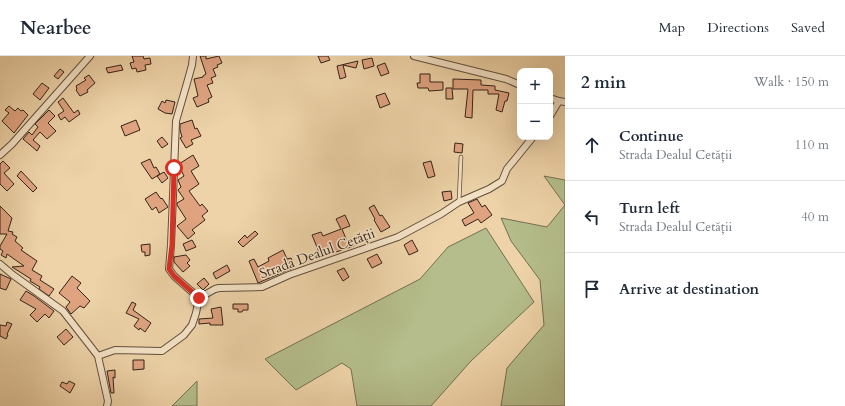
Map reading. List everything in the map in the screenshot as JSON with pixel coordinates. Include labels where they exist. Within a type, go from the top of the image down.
[{"type":"street","points":[[0,155],[12,144],[90,56]]},
{"type":"street","points":[[98,356],[115,350],[162,351],[184,335],[192,325],[196,313],[199,298],[174,276],[169,269],[172,245],[176,121],[188,83],[193,56]]},
{"type":"street","points":[[414,56],[506,79],[517,84]]},
{"type":"street","points":[[553,112],[562,101]]},
{"type":"street","name":"Strada Dealul Cetății","points":[[199,298],[219,288],[262,287],[289,275],[398,237],[441,214],[459,202],[489,189],[502,181],[508,168],[531,140]]},
{"type":"street","points":[[0,264],[63,311],[98,356],[108,401],[107,406]]},
{"type":"lane","points":[[459,202],[461,157]]},
{"type":"green space","points":[[544,176],[565,180],[565,205]]},
{"type":"green space","points":[[565,205],[565,406],[501,406],[507,368],[544,325],[540,280],[511,241],[501,218],[547,227]]},
{"type":"green space","points":[[486,228],[534,302],[471,361],[431,406],[357,406],[351,369],[342,363],[296,390],[265,359],[420,279],[448,247]]},
{"type":"green space","points":[[197,381],[197,406],[172,406]]},
{"type":"building","points":[[132,56],[143,56],[144,59],[150,58],[151,64],[145,65],[146,70],[137,72],[136,68],[132,69],[130,63],[134,62]]},
{"type":"building","points":[[200,56],[206,56],[206,59],[219,56],[222,63],[213,69],[216,76],[211,78],[213,83],[207,85],[212,97],[208,99],[209,102],[197,107],[193,98],[198,96],[194,79],[203,77],[206,74]]},
{"type":"building","points":[[318,56],[328,56],[330,60],[321,63]]},
{"type":"building","points":[[372,58],[374,66],[364,69],[362,60]]},
{"type":"building","points":[[358,61],[356,68],[343,65],[346,77],[340,79],[337,66]]},
{"type":"building","points":[[385,63],[389,73],[381,76],[377,66]]},
{"type":"building","points":[[121,65],[123,70],[108,73],[106,68]]},
{"type":"building","points":[[60,69],[64,72],[58,79],[54,76]]},
{"type":"building","points":[[420,74],[430,74],[430,82],[443,82],[443,90],[429,91],[428,88],[418,88],[417,83],[420,83]]},
{"type":"building","points":[[89,75],[95,83],[87,90],[88,92],[80,96],[76,90],[76,86],[86,80],[84,78]]},
{"type":"building","points":[[453,79],[481,80],[481,85],[495,86],[495,90],[509,93],[502,112],[496,110],[499,94],[488,94],[488,90],[473,90],[472,118],[465,117],[468,89],[453,89]]},
{"type":"building","points":[[42,83],[49,88],[40,100],[33,94]]},
{"type":"building","points":[[446,88],[452,88],[453,99],[446,99]]},
{"type":"building","points":[[385,93],[390,104],[380,108],[376,96]]},
{"type":"building","points":[[63,98],[74,113],[78,110],[80,114],[69,122],[65,117],[61,120],[58,115],[64,111],[58,102]]},
{"type":"building","points":[[166,100],[175,102],[172,114],[165,113],[158,109],[162,101],[165,103]]},
{"type":"building","points":[[9,106],[15,111],[18,108],[21,111],[23,110],[28,115],[14,133],[2,121],[9,113],[5,110]]},
{"type":"building","points":[[49,110],[55,116],[48,123],[56,131],[47,139],[40,132],[33,140],[40,146],[37,151],[23,139],[29,132],[32,135],[38,127],[35,124]]},
{"type":"building","points":[[136,120],[140,130],[125,136],[121,126]]},
{"type":"building","points":[[192,120],[195,129],[197,128],[201,136],[191,140],[193,144],[186,148],[180,138],[182,137],[180,124]]},
{"type":"building","points":[[162,137],[168,144],[162,148],[157,141]]},
{"type":"building","points":[[455,143],[463,144],[462,153],[454,152]]},
{"type":"building","points":[[193,155],[199,166],[191,171],[199,184],[189,191],[200,206],[202,204],[208,211],[202,216],[205,220],[192,230],[195,233],[188,239],[177,226],[186,219],[177,205],[177,203],[184,199],[178,190],[181,187],[178,180],[184,176],[179,164]]},
{"type":"building","points":[[150,159],[154,168],[156,167],[160,174],[152,179],[141,163]]},
{"type":"building","points":[[3,161],[10,168],[4,173],[14,184],[7,191],[0,184],[0,164]]},
{"type":"building","points":[[431,161],[435,176],[428,178],[423,163]]},
{"type":"building","points":[[21,171],[37,188],[33,192],[17,176]]},
{"type":"building","points":[[164,172],[168,178],[162,183],[157,176]]},
{"type":"building","points":[[451,191],[452,199],[444,201],[442,192]]},
{"type":"building","points":[[156,192],[168,207],[159,213],[156,207],[152,210],[145,199]]},
{"type":"building","points":[[477,199],[482,207],[485,205],[492,215],[481,223],[478,219],[465,226],[462,220],[474,213],[468,203]]},
{"type":"building","points":[[374,205],[380,216],[382,215],[390,227],[381,232],[369,208]]},
{"type":"building","points":[[0,206],[12,218],[8,231],[13,232],[12,234],[17,237],[15,241],[23,248],[21,250],[37,261],[32,270],[42,276],[40,280],[54,289],[49,296],[39,289],[40,287],[30,281],[31,279],[12,267],[24,266],[7,254],[6,258],[1,255],[3,251],[0,249],[0,246],[7,234],[0,234]]},
{"type":"building","points":[[345,215],[350,226],[342,229],[347,241],[352,239],[354,246],[321,257],[312,235],[321,232],[323,236],[341,229],[336,219]]},
{"type":"building","points":[[255,231],[258,234],[243,247],[238,242],[245,235],[247,238]]},
{"type":"building","points":[[192,240],[196,247],[186,251],[183,244]]},
{"type":"building","points":[[412,240],[418,251],[409,255],[404,245]]},
{"type":"building","points":[[150,244],[150,255],[145,256],[145,252],[142,252],[141,245]]},
{"type":"building","points":[[283,250],[287,259],[291,258],[295,267],[258,283],[249,261],[254,259],[258,267],[269,261],[268,258]]},
{"type":"building","points":[[377,254],[382,263],[372,268],[367,259]]},
{"type":"building","points":[[186,255],[190,260],[187,263],[190,266],[183,272],[174,262],[174,257]]},
{"type":"building","points":[[227,265],[230,271],[216,279],[213,273]]},
{"type":"building","points":[[344,268],[349,277],[343,281],[337,271]]},
{"type":"building","points":[[0,274],[11,279],[6,290],[0,288]]},
{"type":"building","points":[[72,276],[81,283],[77,288],[90,301],[84,308],[80,306],[71,314],[66,307],[70,302],[59,293]]},
{"type":"building","points":[[204,278],[209,284],[203,290],[197,284]]},
{"type":"building","points":[[26,291],[54,311],[49,318],[45,314],[37,322],[30,315],[36,309],[20,300]]},
{"type":"building","points":[[132,302],[136,304],[133,310],[151,323],[145,332],[134,326],[139,319],[126,313]]},
{"type":"building","points":[[233,304],[248,304],[248,310],[238,312],[238,309],[233,309]]},
{"type":"building","points":[[221,307],[223,325],[210,325],[210,323],[199,324],[199,319],[213,318],[211,309]]},
{"type":"building","points":[[7,322],[12,324],[6,339],[0,336],[0,325],[6,326]]},
{"type":"building","points":[[66,329],[73,337],[64,345],[57,337]]},
{"type":"building","points":[[133,360],[144,360],[144,369],[133,370]]},
{"type":"building","points":[[115,370],[115,378],[113,377],[114,393],[111,393],[107,371]]},
{"type":"building","points":[[69,381],[75,384],[70,393],[60,386],[62,382],[67,384]]},
{"type":"route","points":[[174,168],[172,245],[169,269],[174,276],[199,298]]}]
